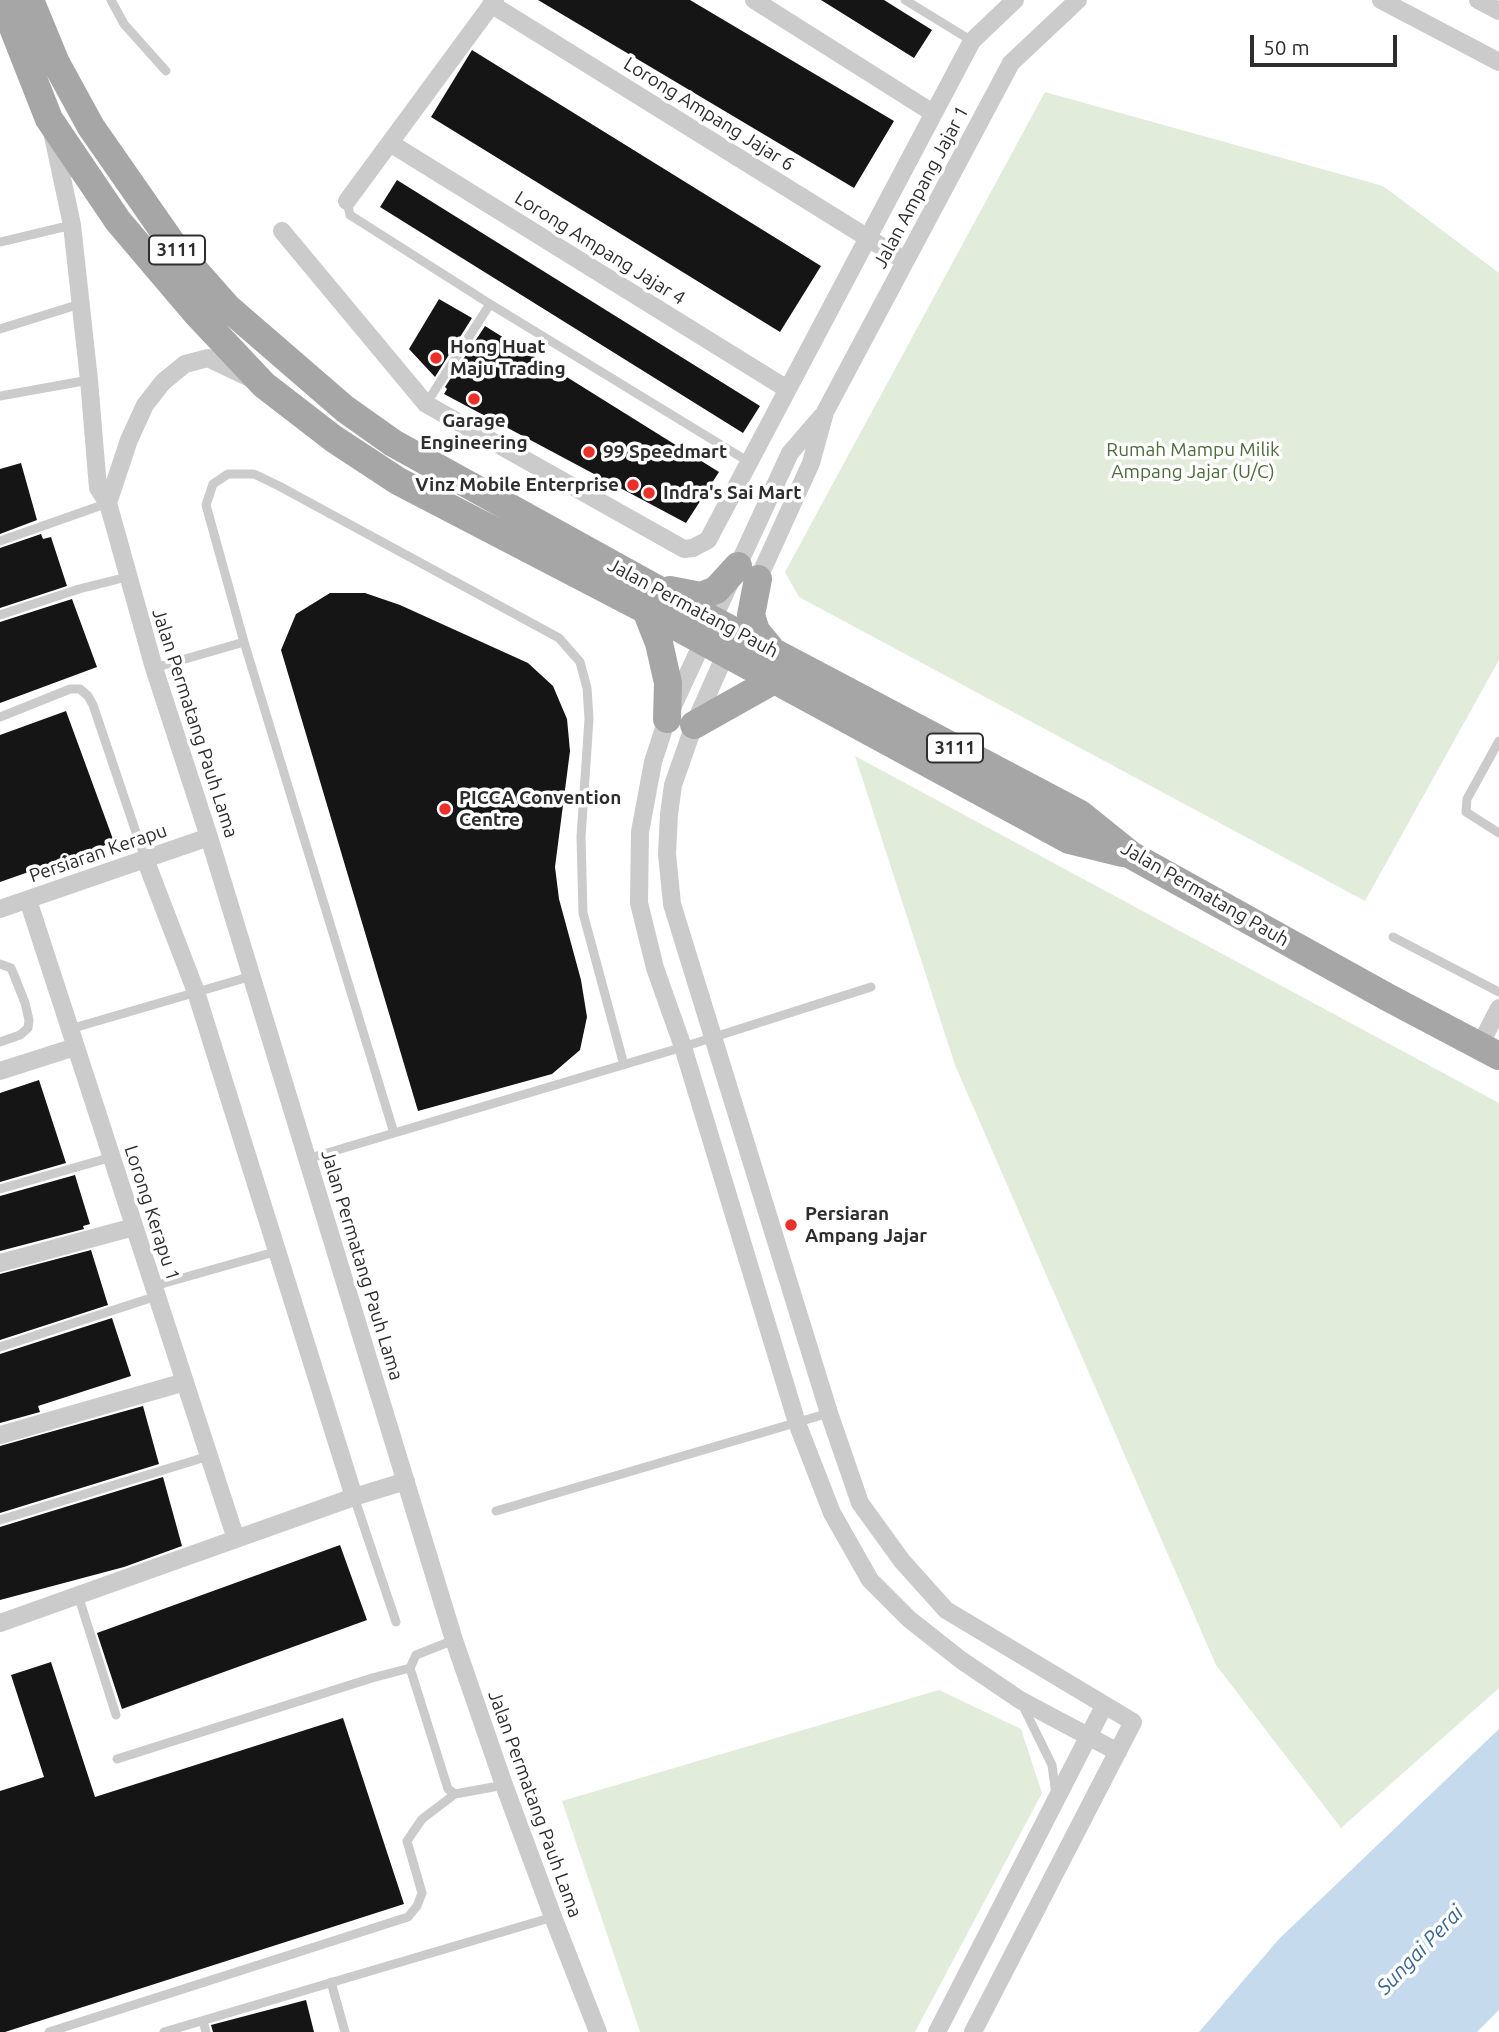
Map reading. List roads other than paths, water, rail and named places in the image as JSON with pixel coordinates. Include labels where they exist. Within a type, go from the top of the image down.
[{"type":"main road","points":[[2,0],[49,119],[118,221],[197,314],[264,385],[334,439],[398,481],[650,599],[702,596],[748,573],[751,615],[756,631],[771,650]]},
{"type":"main road","name":"Jalan Permatang Pauh","points":[[30,0],[56,63],[91,127],[176,249],[227,307],[345,409],[393,443],[650,599],[719,636],[771,650],[1080,814],[1131,855],[1489,1051]]},
{"type":"main road","points":[[650,599],[668,683],[681,722],[774,680]]},
{"type":"main road","points":[[719,636],[774,680],[1069,840],[1131,855]]},
{"type":"street","points":[[754,0],[933,113]]},
{"type":"street","points":[[282,231],[426,404],[684,549],[693,548],[708,540],[972,41],[1015,0]]},
{"type":"street","name":"Jalan Ampang Jajar 1","points":[[719,636],[748,573],[811,463],[825,412],[1011,63],[1078,0]]},
{"type":"street","points":[[1381,0],[1499,62]]},
{"type":"street","points":[[1478,0],[1499,11]]},
{"type":"street","points":[[347,201],[493,2]]},
{"type":"street","name":"Lorong Ampang Jajar 6","points":[[493,2],[905,261]]},
{"type":"street","name":"Jalan Permatang Pauh Lama","points":[[49,119],[72,225],[98,488],[108,503],[154,668],[252,976],[454,1640],[504,1785],[598,2032]]},
{"type":"street","name":"Lorong Ampang Jajar 4","points":[[390,143],[787,389]]},
{"type":"street","points":[[108,503],[129,440],[145,405],[163,382],[185,364],[208,358],[264,385]]},
{"type":"street","name":"Jalan Ampang Jajar 1","points":[[719,636],[748,573]]},
{"type":"street","points":[[719,636],[681,722],[653,762],[640,832],[639,903],[655,968],[683,1047],[797,1423],[832,1513],[870,1580],[909,1619],[961,1660],[1020,1700],[1118,1752]]},
{"type":"street","points":[[719,636],[681,722],[669,814],[667,854],[672,904],[860,1503],[902,1561],[946,1611],[1133,1722],[974,2032]]},
{"type":"street","name":"Persiaran Kerapu","points":[[0,909],[209,837]]},
{"type":"street","points":[[145,859],[197,992],[354,1497]]},
{"type":"street","name":"Lorong Kerapu 1","points":[[28,900],[236,1539]]},
{"type":"street","points":[[1489,1051],[1499,1008]]},
{"type":"street","points":[[0,1071],[75,1047]]},
{"type":"street","points":[[0,1263],[134,1227]]},
{"type":"street","points":[[0,1435],[185,1382]]},
{"type":"street","points":[[0,1623],[406,1481]]},
{"type":"street","points":[[937,2032],[1104,1706]]},
{"type":"lane","points":[[111,0],[124,24],[166,71]]},
{"type":"lane","points":[[905,0],[972,41]]},
{"type":"lane","points":[[347,201],[350,215],[749,462]]},
{"type":"lane","points":[[0,242],[72,225]]},
{"type":"lane","points":[[0,329],[80,304]]},
{"type":"lane","points":[[426,404],[490,304]]},
{"type":"lane","points":[[0,396],[89,380]]},
{"type":"lane","points":[[394,1133],[244,642],[206,505],[212,484],[228,474],[254,474],[279,485],[559,638],[580,662],[587,688],[589,719],[581,837],[583,913],[624,1065]]},
{"type":"lane","points":[[0,541],[108,503]]},
{"type":"lane","points":[[0,615],[127,576]]},
{"type":"lane","points":[[154,668],[244,642]]},
{"type":"lane","points":[[0,716],[70,690],[80,690],[88,696],[145,859]]},
{"type":"lane","points":[[1499,741],[1467,799],[1466,812],[1499,833]]},
{"type":"lane","points":[[1394,937],[1499,992]]},
{"type":"lane","points":[[0,964],[11,968],[29,1020],[28,1028],[20,1035],[0,1042]]},
{"type":"lane","points":[[70,1029],[252,976]]},
{"type":"lane","points":[[307,1159],[624,1065],[871,987]]},
{"type":"lane","points":[[0,1189],[112,1157]]},
{"type":"lane","points":[[0,1347],[155,1291],[278,1251]]},
{"type":"lane","points":[[496,1511],[830,1413]]},
{"type":"lane","points":[[0,1520],[209,1456]]},
{"type":"lane","points":[[354,1497],[396,1622]]},
{"type":"lane","points":[[78,1595],[116,1715]]},
{"type":"lane","points":[[454,1640],[416,1655],[410,1668],[448,1789],[455,1794]]},
{"type":"lane","points":[[117,1759],[410,1668]]},
{"type":"lane","points":[[1020,1700],[1052,1765],[1057,1800]]},
{"type":"lane","points":[[49,2032],[408,1917],[418,1906],[422,1893],[407,1841],[422,1819],[455,1794],[504,1785]]},
{"type":"lane","points":[[164,2032],[553,1917]]},
{"type":"lane","points":[[331,1982],[345,2032]]},
{"type":"lane","points":[[202,2021],[206,2032]]},
{"type":"water","name":"Sungai Perai","points":[[1499,1729],[1499,2010],[1477,2032],[1199,2032],[1279,1939]]},
{"type":"place","name":"Hong Huat Maju Trading","points":[[436,358]]},
{"type":"place","name":"Garage Engineering","points":[[474,399]]},
{"type":"place","name":"99 Speedmart","points":[[589,452]]},
{"type":"place","name":"Vinz Mobile Enterprise","points":[[633,485]]},
{"type":"place","name":"Indra's Sai Mart","points":[[649,493]]},
{"type":"place","name":"PICCA Convention Centre","points":[[445,809]]},
{"type":"place","name":"Persiaran Ampang Jajar","points":[[791,1225]]},
{"type":"park label","name":"Rumah Mampu Milik Ampang Jajar (U/C)","points":[[1193,461]]}]
